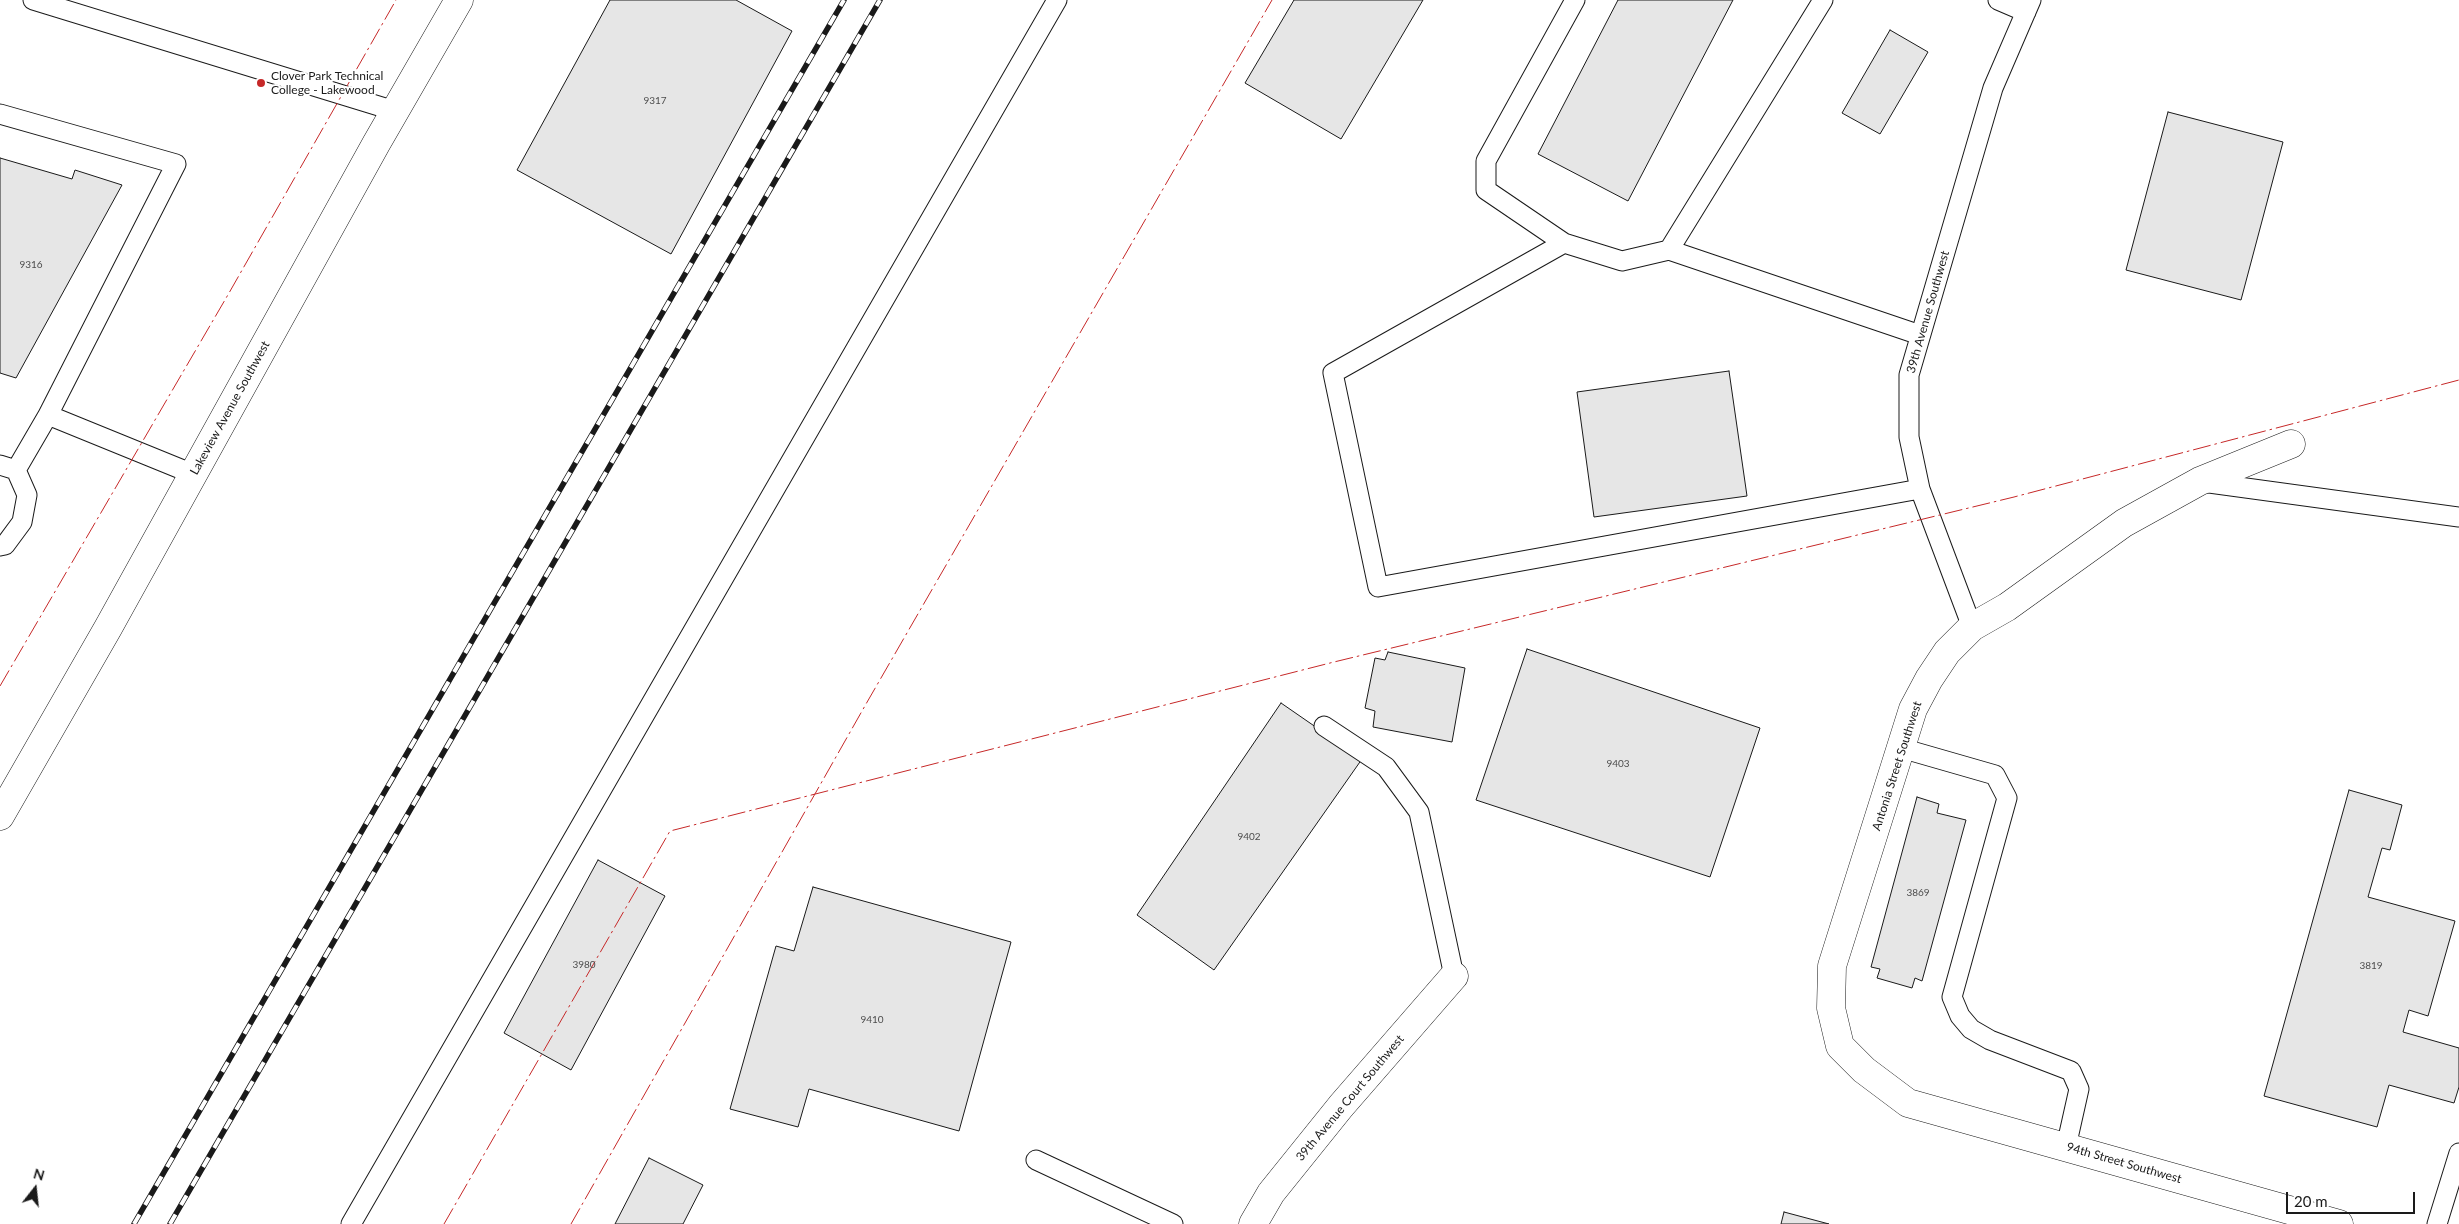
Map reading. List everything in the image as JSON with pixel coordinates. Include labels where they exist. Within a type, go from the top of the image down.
[{"type":"street","name":"Lakeview Avenue Southwest","points":[[0,816],[108,628],[395,111],[459,0]]},
{"type":"street","name":"Antonia Street Southwest","points":[[1908,1103],[1864,1070],[1840,1046],[1831,1008],[1832,966],[1913,709],[1929,679],[1947,652],[1972,628],[2008,607],[2124,523],[2200,481],[2291,444]]},
{"type":"street","name":"39th Avenue Court Southwest","points":[[1253,1224],[1271,1193],[1341,1106],[1454,976]]},
{"type":"street","name":"94th Street Southwest","points":[[1908,1103],[2339,1224]]},
{"type":"lane","points":[[33,0],[395,111]]},
{"type":"lane","points":[[351,1224],[1057,0]]},
{"type":"lane","points":[[1575,0],[1486,161],[1486,190],[1564,243],[1622,260],[1669,250],[1920,335]]},
{"type":"lane","points":[[1669,250],[1824,0]]},
{"type":"lane","points":[[1998,0],[2028,6]]},
{"type":"lane","name":"39th Avenue Southwest","points":[[1972,628],[1920,488],[1909,437],[1909,375],[1993,88],[2028,6]]},
{"type":"lane","points":[[0,114],[176,164],[48,415],[8,467],[28,495],[22,522],[6,545],[0,546]]},
{"type":"lane","points":[[1564,243],[1333,373],[1378,587],[1920,488]]},
{"type":"lane","points":[[48,415],[193,474]]},
{"type":"lane","points":[[2200,481],[2459,517]]},
{"type":"lane","points":[[1324,726],[1386,767],[1419,812],[1454,976]]},
{"type":"lane","points":[[1901,748],[1995,775],[2007,798],[1952,997],[1960,1016],[1971,1029],[1990,1040],[2071,1071],[2079,1089],[2066,1147]]},
{"type":"lane","points":[[2437,1224],[2459,1153]]},
{"type":"lane","points":[[1036,1160],[1173,1224]]},
{"type":"building","points":[[610,0],[736,0],[792,31],[671,254],[517,170]]},
{"type":"building","points":[[1294,0],[1423,0],[1341,139],[1245,83]]},
{"type":"building","points":[[1618,0],[1733,0],[1628,201],[1538,154]]},
{"type":"building","points":[[1890,30],[1928,52],[1880,134],[1842,113]]},
{"type":"building","points":[[2168,112],[2283,142],[2241,300],[2126,270]]},
{"type":"building","points":[[0,158],[72,179],[75,170],[122,185],[16,378],[0,373]]},
{"type":"building","points":[[1729,371],[1747,496],[1594,517],[1577,392]]},
{"type":"building","points":[[1527,649],[1760,728],[1710,877],[1476,800]]},
{"type":"building","points":[[1388,652],[1465,668],[1452,742],[1373,727],[1375,711],[1365,708],[1375,658],[1385,660]]},
{"type":"building","points":[[1281,703],[1362,759],[1214,970],[1137,915]]},
{"type":"building","points":[[2349,790],[2402,805],[2390,850],[2382,848],[2368,897],[2455,921],[2428,1016],[2409,1010],[2403,1032],[2459,1048],[2459,1087],[2454,1103],[2389,1085],[2377,1127],[2264,1096]]},
{"type":"building","points":[[1917,797],[1939,804],[1937,813],[1966,820],[1922,981],[1915,978],[1912,988],[1877,978],[1880,969],[1871,967]]},
{"type":"building","points":[[598,860],[665,896],[571,1070],[504,1033]]},
{"type":"building","points":[[813,887],[1011,942],[959,1131],[809,1089],[798,1127],[730,1109],[776,946],[794,951]]},
{"type":"building","points":[[649,1158],[703,1185],[683,1224],[615,1224]]},
{"type":"building","points":[[1784,1212],[1829,1224],[1781,1224]]},
{"type":"railway","points":[[134,1224],[844,0]]},
{"type":"railway","points":[[170,1224],[880,0]]},
{"type":"power","points":[[0,686],[229,293],[396,0]]},
{"type":"power","points":[[571,1224],[866,704],[1272,0]]},
{"type":"power","points":[[444,1224],[670,831],[1334,662],[2014,497],[2459,380]]},
{"type":"place","name":"Clover Park Technical College - Lakewood","points":[[261,83]]}]
